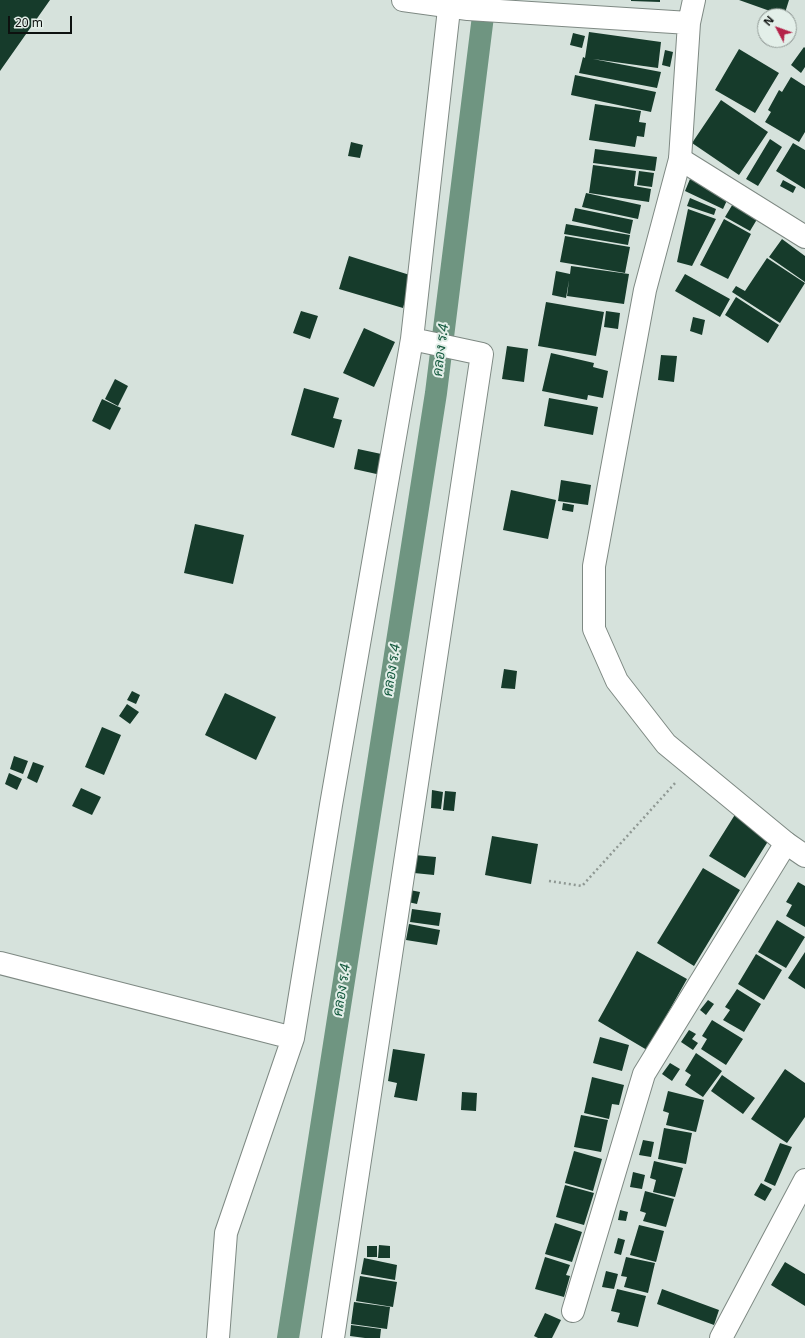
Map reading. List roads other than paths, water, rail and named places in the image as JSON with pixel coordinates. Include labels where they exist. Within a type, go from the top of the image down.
[{"type":"street","points":[[403,0],[516,12],[689,23]]},
{"type":"street","points":[[694,0],[689,23],[680,159],[645,290],[594,566],[594,629],[617,681],[666,744],[786,843],[805,856]]},
{"type":"street","points":[[218,1338],[226,1233],[293,1038],[331,805],[422,342],[456,5]]},
{"type":"street","points":[[680,159],[805,236]]},
{"type":"street","points":[[333,1338],[482,354],[422,342]]},
{"type":"street","points":[[573,1311],[644,1074],[786,843]]},
{"type":"street","points":[[0,963],[293,1038]]},
{"type":"street","points":[[722,1338],[805,1180]]},
{"type":"waterway","name":"คลอง ร.4","points":[[288,1338],[436,393],[485,0]]}]
